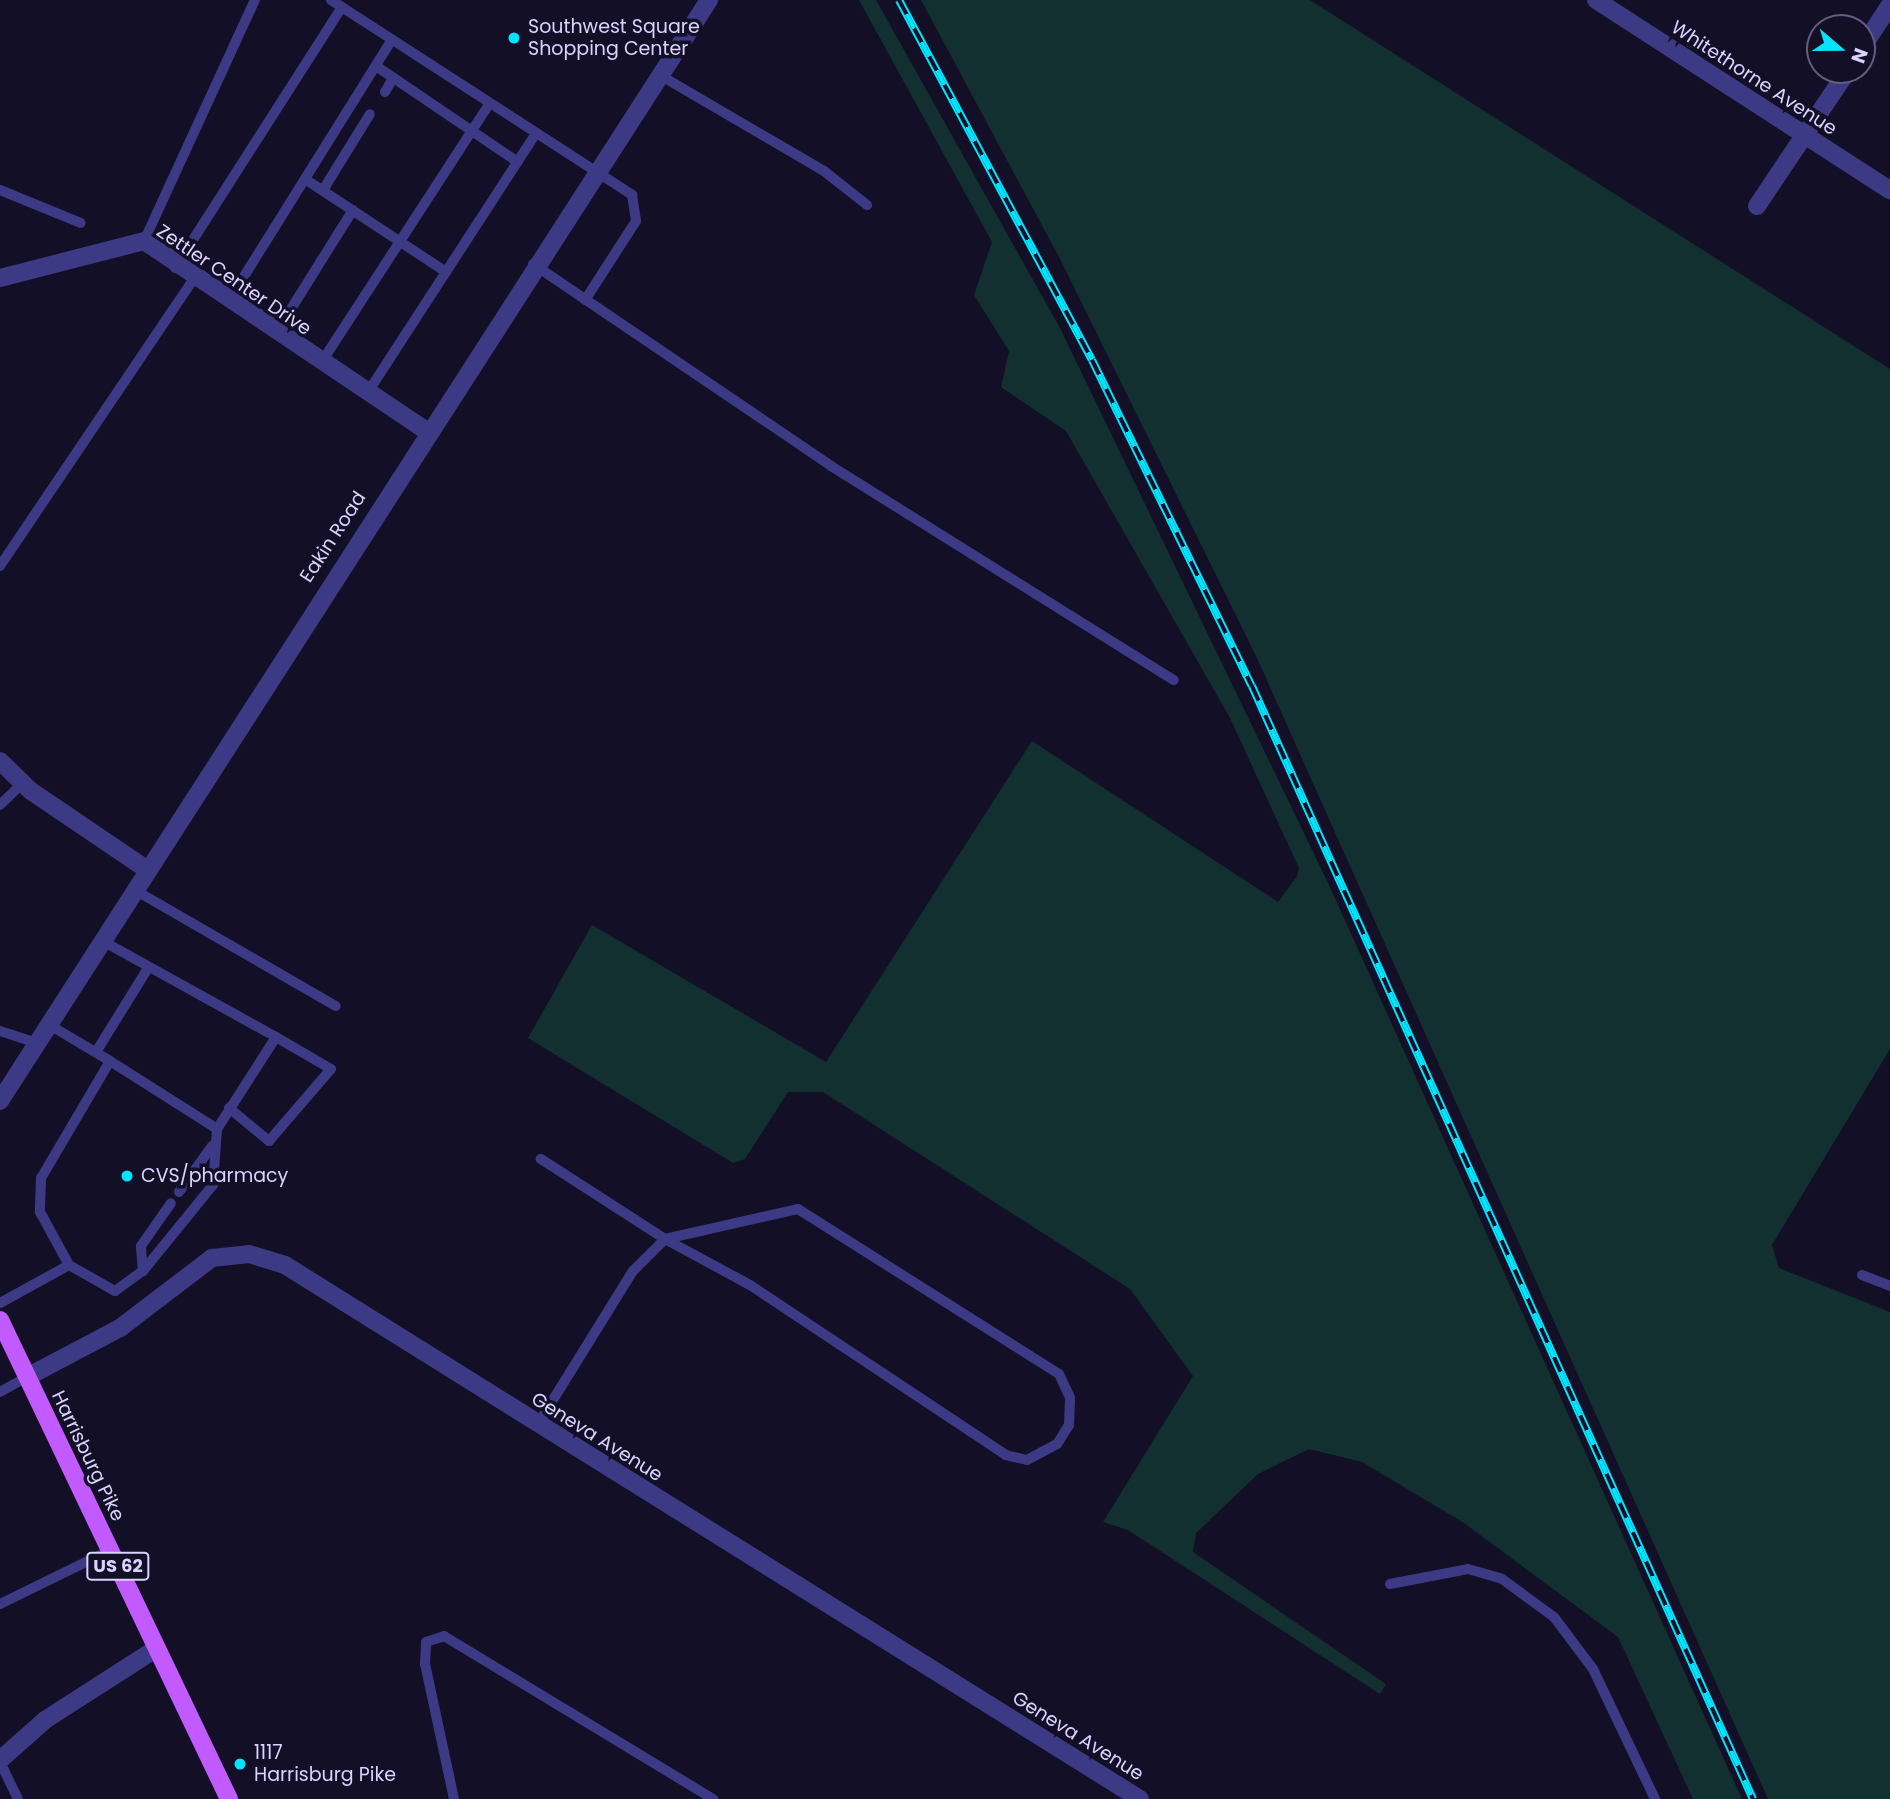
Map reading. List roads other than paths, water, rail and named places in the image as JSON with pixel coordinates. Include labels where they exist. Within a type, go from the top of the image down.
[{"type":"main road","name":"Harrisburg Pike","points":[[0,1320],[229,1799]]},
{"type":"street","name":"Eakin Road","points":[[0,1101],[533,264],[709,0]]},
{"type":"street","name":"Whitethorne Avenue","points":[[1597,0],[1890,190]]},
{"type":"street","points":[[1876,26],[1890,5]]},
{"type":"street","points":[[1757,206],[1839,84]]},
{"type":"street","name":"Zettler Center Drive","points":[[0,278],[144,241],[175,268],[427,431]]},
{"type":"street","points":[[0,761],[23,783],[146,869]]},
{"type":"street","name":"Geneva Avenue","points":[[27,1377],[120,1328],[196,1266],[249,1254],[298,1272],[1140,1799]]},
{"type":"street","points":[[0,1761],[45,1720],[157,1648]]},
{"type":"lane","points":[[144,241],[255,0]]},
{"type":"lane","points":[[331,0],[535,135],[632,195],[637,210],[585,300]]},
{"type":"lane","points":[[175,268],[342,7]]},
{"type":"lane","points":[[228,302],[392,40]]},
{"type":"lane","points":[[376,66],[518,162]]},
{"type":"lane","points":[[658,74],[824,171],[867,205]]},
{"type":"lane","points":[[385,92],[393,78]]},
{"type":"lane","points":[[321,363],[489,104]]},
{"type":"lane","points":[[323,190],[370,114]]},
{"type":"lane","points":[[368,393],[535,135]]},
{"type":"lane","points":[[305,179],[446,272]]},
{"type":"lane","points":[[0,190],[81,223]]},
{"type":"lane","points":[[276,333],[353,210]]},
{"type":"lane","points":[[533,264],[831,466],[1174,680]]},
{"type":"lane","points":[[0,566],[193,280]]},
{"type":"lane","points":[[0,805],[23,783]]},
{"type":"lane","points":[[133,889],[336,1006]]},
{"type":"lane","points":[[102,940],[331,1069],[269,1141],[229,1108]]},
{"type":"lane","points":[[96,1052],[148,968]]},
{"type":"lane","points":[[48,1024],[217,1129]]},
{"type":"lane","points":[[0,1031],[36,1043]]},
{"type":"lane","points":[[110,1061],[41,1178],[40,1212],[69,1265],[115,1291],[143,1271],[213,1185],[212,1146],[217,1129],[276,1037]]},
{"type":"lane","points":[[179,1192],[212,1146]]},
{"type":"lane","points":[[538,1424],[633,1271],[665,1239],[798,1209],[1059,1374],[1070,1398],[1069,1424],[1057,1444],[1027,1460],[1006,1455],[750,1285],[665,1239],[541,1159]]},
{"type":"lane","points":[[143,1271],[141,1246],[171,1203]]},
{"type":"lane","points":[[0,1303],[69,1265]]},
{"type":"lane","points":[[1863,1275],[1890,1286]]},
{"type":"lane","points":[[0,1392],[27,1377]]},
{"type":"lane","points":[[0,1604],[110,1550]]},
{"type":"lane","points":[[1390,1584],[1468,1569],[1502,1579],[1554,1617],[1593,1669],[1655,1799]]},
{"type":"lane","points":[[454,1799],[425,1664],[426,1642],[444,1636],[713,1799]]},
{"type":"lane","points":[[0,1761],[18,1799]]},
{"type":"railway","points":[[899,0],[1092,360],[1252,686],[1753,1799]]},
{"type":"place","name":"Southwest Square Shopping Center","points":[[514,38]]},
{"type":"place","name":"CVS/pharmacy","points":[[127,1176]]},
{"type":"place","name":"1117 Harrisburg Pike","points":[[240,1764]]}]
